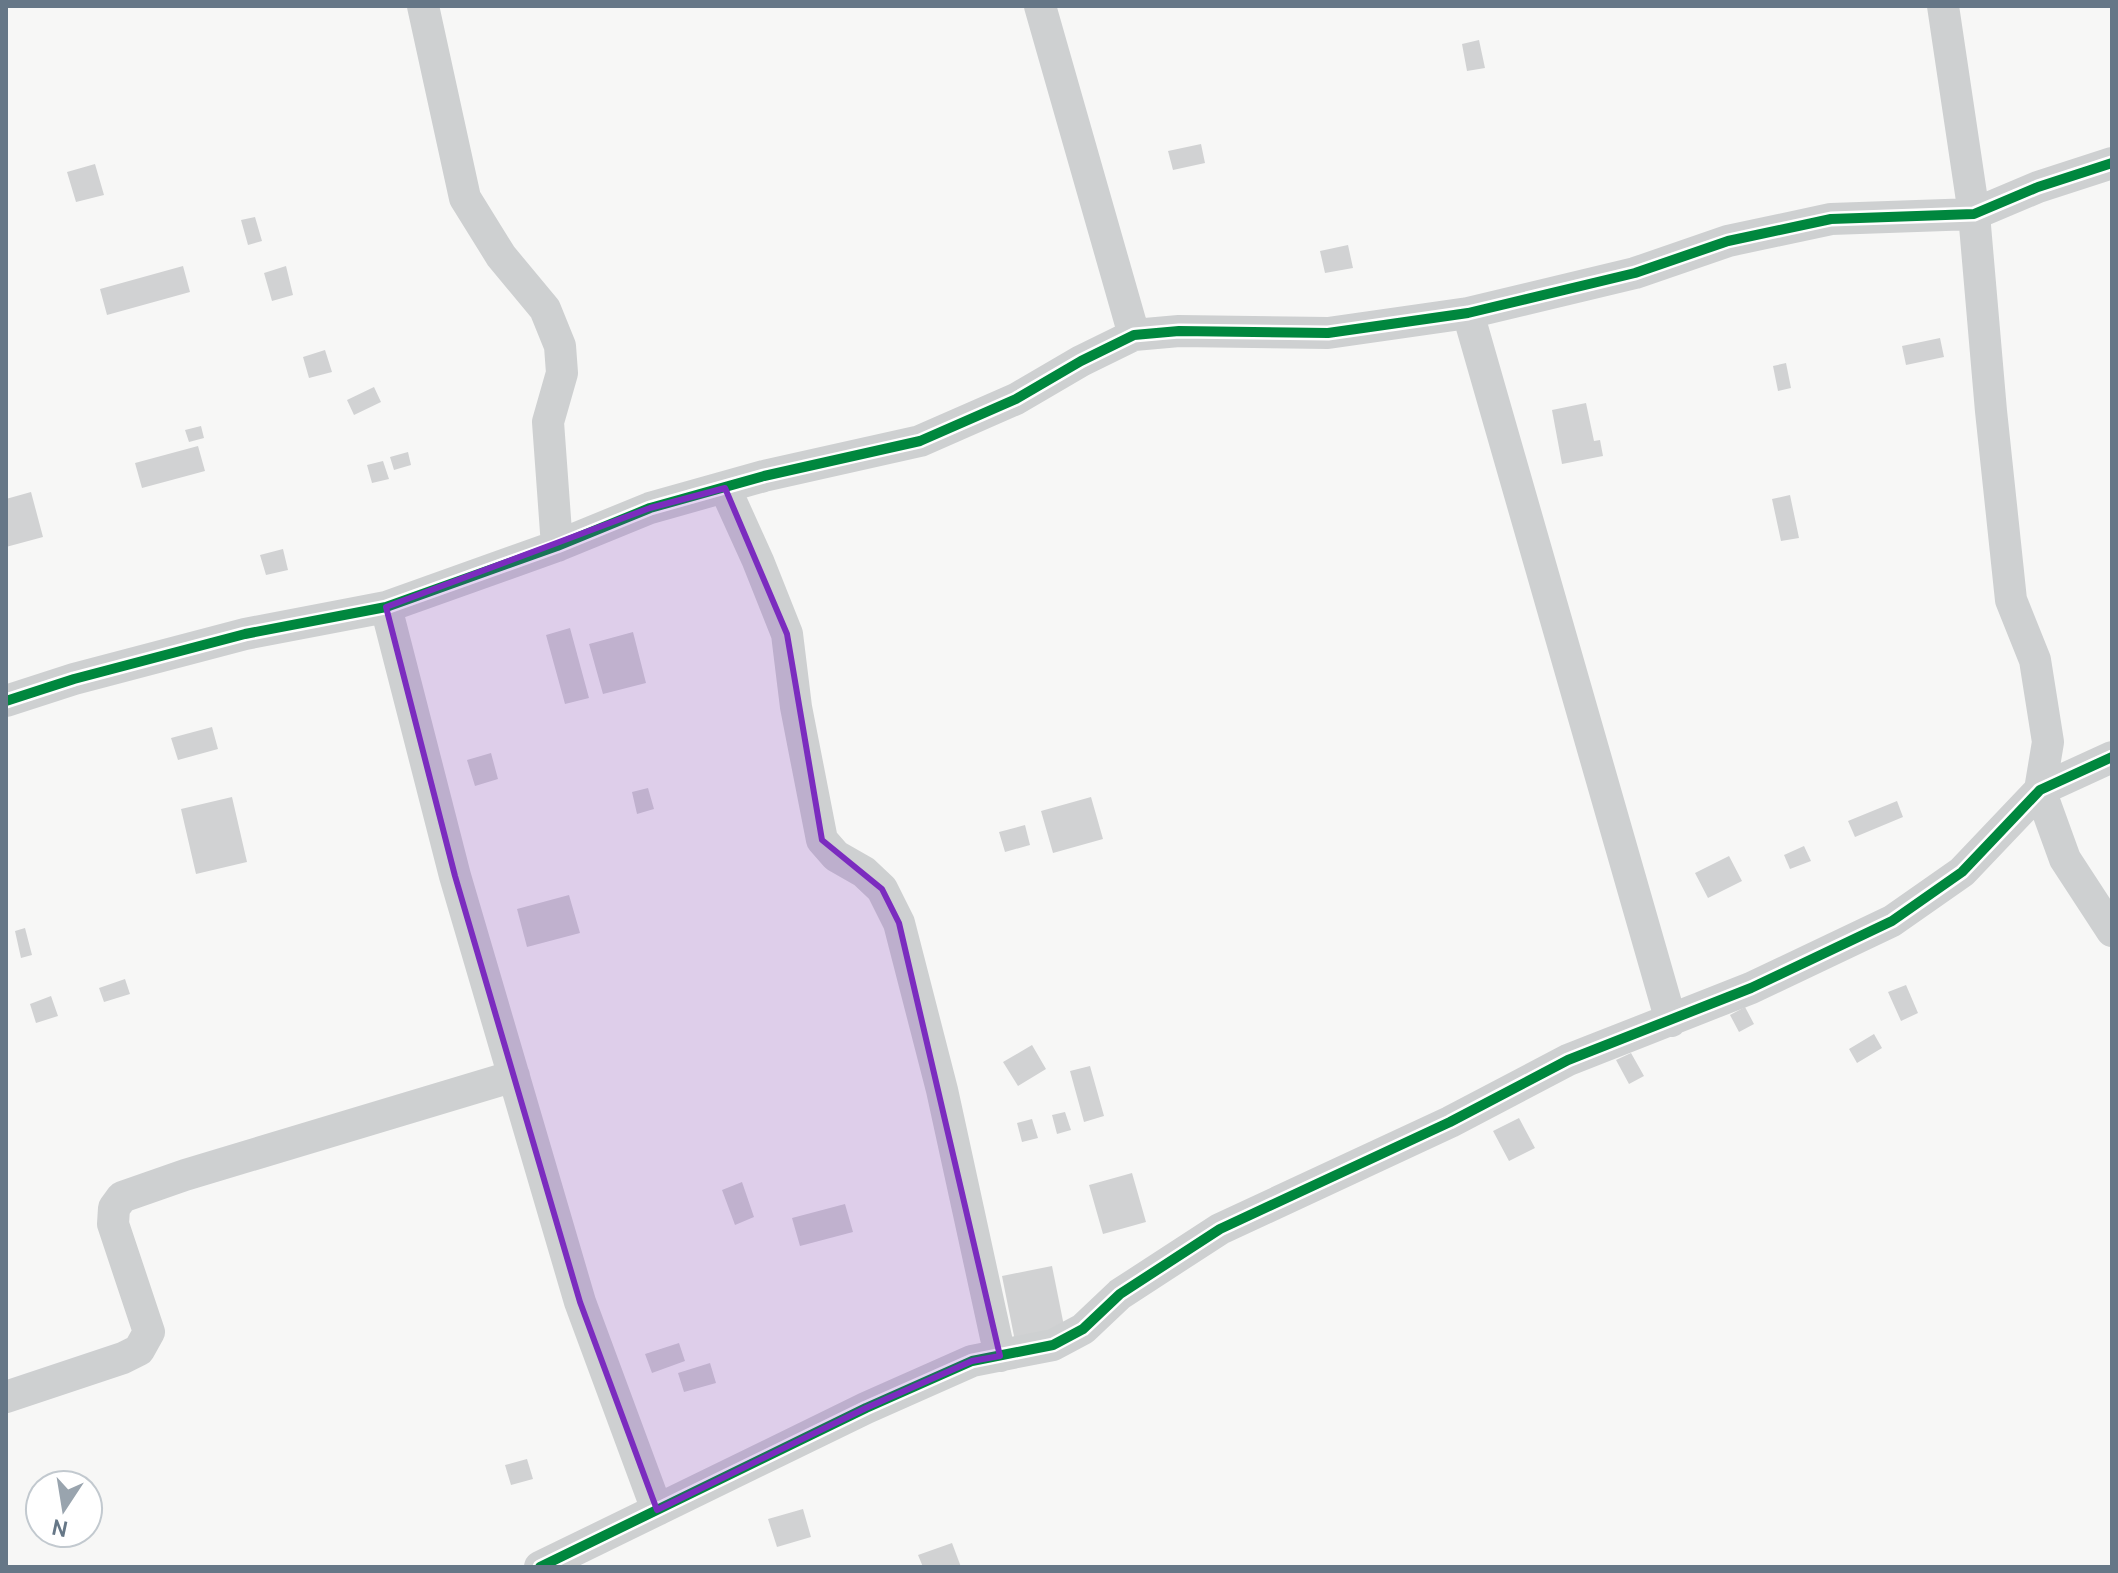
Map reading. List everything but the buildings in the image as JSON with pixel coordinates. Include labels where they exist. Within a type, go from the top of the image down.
[{"type":"street","points":[[423,6],[465,198],[501,256],[545,309],[560,346],[562,373],[548,422],[557,546]]},
{"type":"street","points":[[1943,6],[1974,214],[2011,600],[2035,660],[2048,742],[2040,790],[2065,859],[2112,931]]},
{"type":"street","points":[[1046,7],[1134,335]]},
{"type":"street","points":[[6,701],[74,679],[245,634],[386,607],[557,546],[650,508],[764,476],[920,441],[1016,399],[1081,361],[1134,335],[1179,331],[1328,333],[1468,313],[1635,273],[1728,241],[1831,219],[1974,214],[2038,187],[2112,163]]},
{"type":"street","points":[[1468,313],[1671,1021]]},
{"type":"street","points":[[725,488],[787,634],[796,707],[822,840],[836,856],[864,872],[882,889],[899,923],[942,1090],[1000,1356]]},
{"type":"street","points":[[386,607],[455,876],[580,1302],[657,1510]]},
{"type":"street","points":[[540,1567],[866,1408],[972,1361],[1053,1345],[1083,1329],[1120,1294],[1220,1229],[1450,1122],[1568,1060],[1751,988],[1892,921],[1962,872],[2040,790],[2112,757]]},
{"type":"street","points":[[6,1397],[139,1350],[149,1332],[113,1224],[114,1208],[122,1197],[185,1175],[514,1076]]},
{"type":"highlighted area","points":[[725,488],[787,634],[822,840],[882,889],[899,923],[1000,1356],[972,1361],[866,1408],[657,1510],[580,1302],[455,876],[386,607],[650,508]]},
{"type":"cycle path","points":[[6,701],[74,679],[245,634],[386,607],[557,546],[650,508],[764,476],[920,441],[1016,399],[1081,361],[1134,335],[1179,331],[1328,333],[1468,313],[1635,273],[1728,241],[1831,219],[1974,214],[2038,187],[2112,163]]},
{"type":"cycle path","points":[[540,1567],[866,1408],[972,1361],[1053,1345],[1083,1329],[1120,1294],[1220,1229],[1450,1122],[1568,1060],[1751,988],[1892,921],[1962,872],[2040,790],[2112,757]]}]
